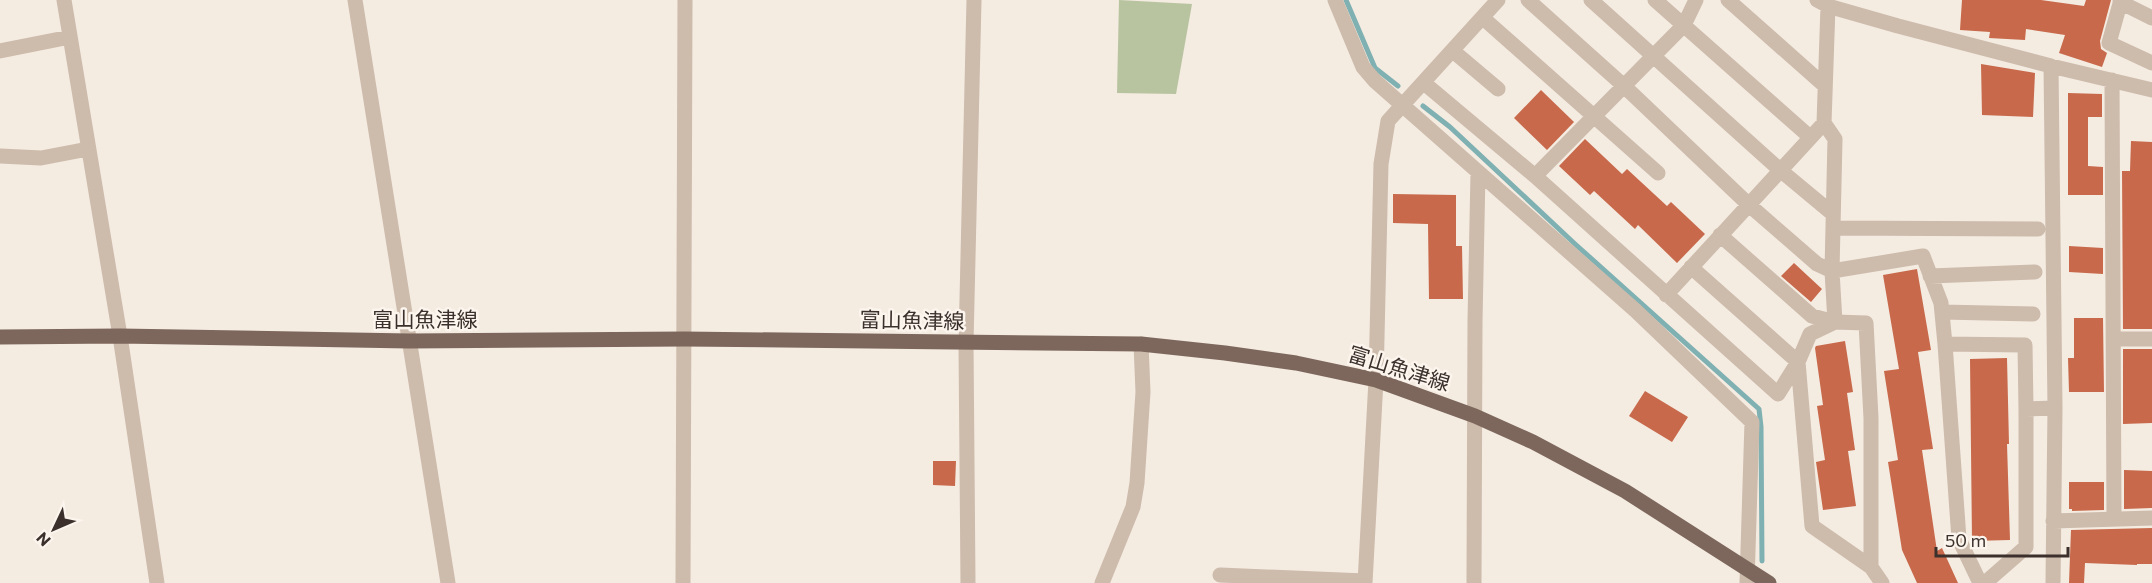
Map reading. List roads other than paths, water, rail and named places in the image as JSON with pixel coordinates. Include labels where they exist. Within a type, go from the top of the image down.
[{"type":"main road","name":"富山魚津線","points":[[0,337],[120,336],[409,341],[684,339],[1141,344],[1284,361],[1376,380],[1475,416],[1533,442],[1625,491],[1747,576],[1769,583]]},
{"type":"street","points":[[64,0],[120,336],[157,583]]},
{"type":"street","points":[[355,0],[448,583]]},
{"type":"street","points":[[683,583],[684,0]]},
{"type":"street","points":[[968,583],[966,343],[974,0]]},
{"type":"street","points":[[1335,0],[1363,67],[1401,105],[1635,310],[1752,422],[1747,576]]},
{"type":"street","points":[[1220,574],[1365,582],[1376,380],[1381,164],[1388,121],[1401,105],[1425,83],[1498,0]]},
{"type":"street","points":[[1528,0],[1817,264],[1832,271],[1923,256],[1941,303],[1959,539],[1980,583]]},
{"type":"street","points":[[1591,0],[1780,170],[1833,221],[2037,229]]},
{"type":"street","points":[[1655,0],[1810,137]]},
{"type":"street","points":[[1535,176],[1684,25],[1696,0]]},
{"type":"street","points":[[1728,0],[1825,86]]},
{"type":"street","points":[[2152,18],[2121,1],[2109,43],[2152,63]]},
{"type":"street","points":[[1835,322],[1832,271],[1835,139],[1824,123],[1822,3],[2050,66],[2152,90]]},
{"type":"street","points":[[1483,18],[1658,173]]},
{"type":"street","points":[[0,51],[70,37]]},
{"type":"street","points":[[1454,51],[1498,89]]},
{"type":"street","points":[[2050,66],[2055,408],[2053,583]]},
{"type":"street","points":[[2112,80],[2114,518]]},
{"type":"street","points":[[1425,83],[1535,176],[1778,394],[1798,362],[1810,334],[1835,322]]},
{"type":"street","points":[[1666,295],[1824,123]]},
{"type":"street","points":[[0,156],[41,158],[88,149]]},
{"type":"street","points":[[1474,583],[1478,173]]},
{"type":"street","points":[[1720,235],[1812,316],[1835,322],[1866,323],[1871,418],[1871,567]]},
{"type":"street","points":[[1692,267],[1798,362],[1812,526],[1871,567],[1882,583]]},
{"type":"street","points":[[1930,276],[2035,272]]},
{"type":"street","points":[[1942,312],[2033,314]]},
{"type":"street","points":[[2113,339],[2152,339]]},
{"type":"street","points":[[1104,582],[1133,507],[1137,483],[1143,392],[1141,344]]},
{"type":"street","points":[[1945,344],[2025,345],[2026,547],[1985,583]]},
{"type":"street","points":[[2026,409],[2055,408]]},
{"type":"street","points":[[2053,521],[2152,518]]},
{"type":"waterway","points":[[1346,0],[1375,68],[1398,86]]},
{"type":"waterway","points":[[1423,106],[1450,127],[1575,244],[1759,409],[1762,561]]}]
